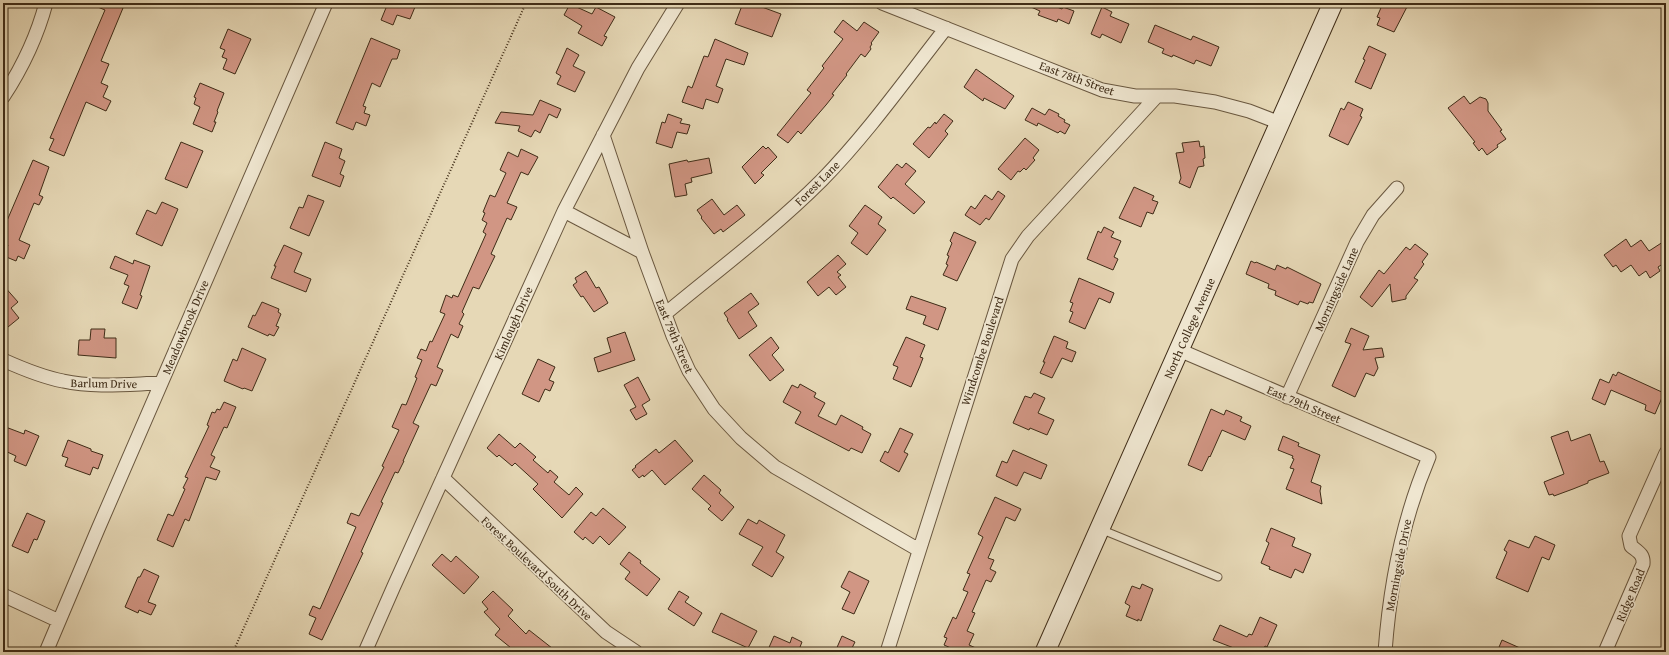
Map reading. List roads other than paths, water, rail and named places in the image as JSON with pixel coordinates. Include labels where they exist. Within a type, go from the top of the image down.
[{"type":"main road","name":"North College Avenue","points":[[1045,652],[1333,3]]},
{"type":"street","points":[[3,97],[26,57],[39,27],[46,3]]},
{"type":"street","name":"Meadowbrook Drive","points":[[46,652],[326,3]]},
{"type":"street","name":"Kimlough Drive","points":[[365,652],[564,212],[644,58],[678,3]]},
{"type":"street","name":"East 78th Street","points":[[882,3],[1102,90],[1135,96],[1175,96],[1215,102],[1249,111],[1280,123]]},
{"type":"street","name":"Forest Lane","points":[[665,314],[754,242],[822,180],[845,155],[946,28]]},
{"type":"street","name":"Windcombe Boulevard","points":[[887,652],[1007,271],[1014,256],[1028,236],[1157,96]]},
{"type":"street","name":"East 79th Street","points":[[603,135],[642,252],[665,314],[689,371],[704,395],[725,422],[744,442],[784,473],[919,550]]},
{"type":"street","name":"Morningside Lane","points":[[1287,397],[1357,242],[1373,215],[1397,188]]},
{"type":"street","points":[[564,212],[642,252]]},
{"type":"street","name":"East 79th Street","points":[[1179,350],[1429,457]]},
{"type":"street","name":"Barlum Drive","points":[[3,360],[37,374],[64,382],[109,385],[161,383]]},
{"type":"street","name":"Ridge Road","points":[[1605,652],[1643,564],[1643,558],[1639,552],[1631,546],[1629,536],[1666,453]]},
{"type":"street","name":"Morningside Drive","points":[[1385,652],[1390,597],[1398,552],[1410,508],[1429,457]]},
{"type":"street","name":"Forest Boulevard South Drive","points":[[443,478],[606,632],[636,652]]},
{"type":"street","points":[[3,595],[59,621]]},
{"type":"lane","points":[[1099,529],[1218,576]]}]
